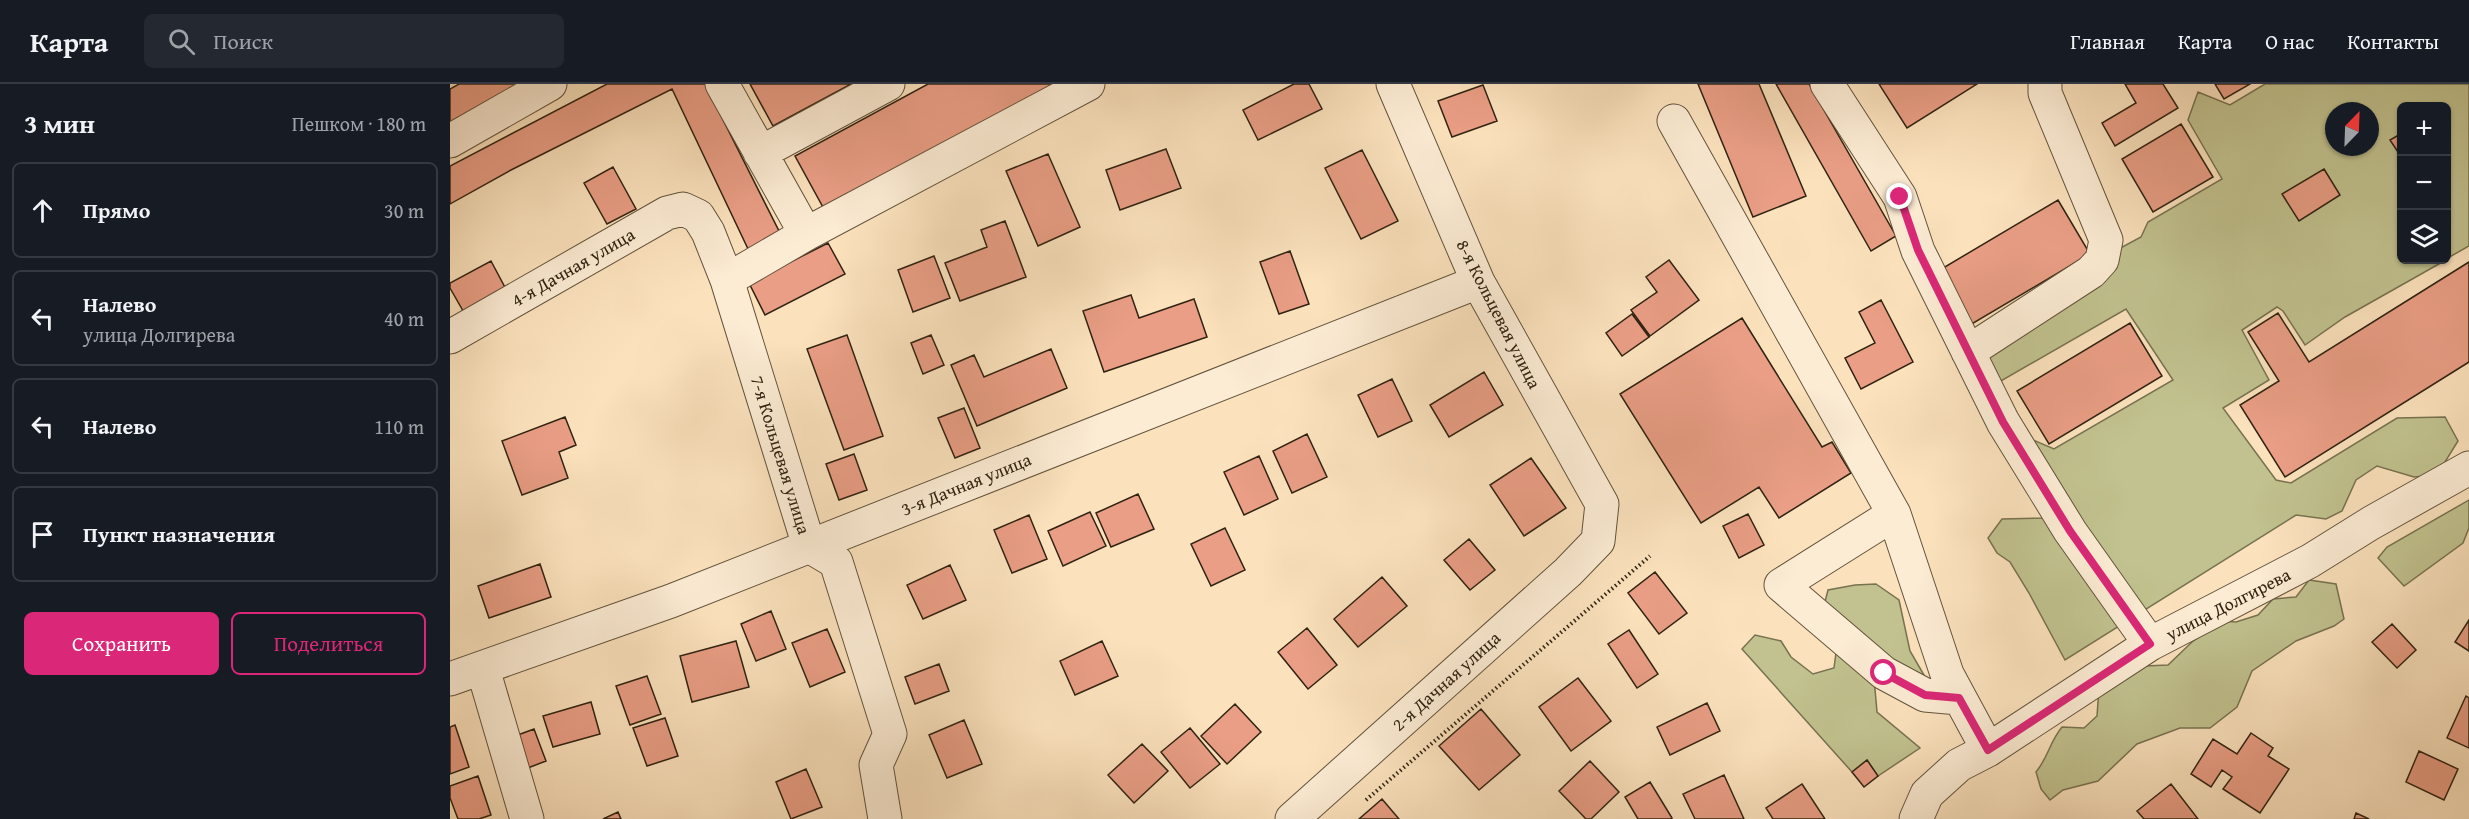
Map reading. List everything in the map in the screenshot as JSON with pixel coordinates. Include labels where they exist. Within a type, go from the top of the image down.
[{"type":"street","points":[[450,141],[550,84]]},
{"type":"street","points":[[722,84],[806,234]]},
{"type":"street","points":[[760,153],[888,84]]},
{"type":"street","points":[[727,280],[806,234],[1088,84]]},
{"type":"street","name":"8-я Кольцевая улица","points":[[1393,84],[1478,282],[1602,504],[1598,541]]},
{"type":"street","points":[[1827,84],[1900,197],[1918,250],[2015,442],[2070,531],[2150,644]]},
{"type":"street","points":[[1968,352],[2091,272],[2102,260],[2106,240],[2045,93],[2046,84]]},
{"type":"street","points":[[1674,122],[1894,514],[1947,674],[1988,750]]},
{"type":"street","name":"4-я Дачная улица","points":[[450,337],[667,213],[683,209],[698,216]]},
{"type":"street","name":"7-я Кольцевая улица","points":[[698,216],[708,232],[727,280],[809,546],[836,562],[890,734],[876,765],[885,819]]},
{"type":"street","name":"3-я Дачная улица","points":[[450,680],[671,601],[1478,282]]},
{"type":"street","name":"улица Долгирева","points":[[1916,819],[1927,794],[1959,765],[1988,750],[2150,644],[2310,561],[2371,523],[2469,468]]},
{"type":"street","points":[[1894,514],[1781,585],[1884,673],[1925,695],[1959,698]]},
{"type":"street","name":"2-я Дачная улица","points":[[1292,819],[1568,572],[1598,541]]},
{"type":"street","points":[[483,669],[527,819]]},
{"type":"path","points":[[1362,804],[1650,556]]},
{"type":"green space","points":[[2265,84],[2469,84],[2469,246],[2451,256],[2451,102],[2397,102],[2397,264],[2439,264],[2345,317],[2305,345],[2283,311],[2277,307],[2242,330],[2269,380],[2223,408],[2276,480],[2291,483],[2397,418],[2445,417],[2458,441],[2437,475],[2414,477],[2377,466],[2356,480],[2342,511],[2326,519],[2296,515],[2065,660],[2010,562],[1997,553],[1988,538],[2002,519],[2044,518],[2024,436],[2054,449],[2173,380],[2126,309],[1994,385],[1980,354],[2115,251],[2141,237],[2148,222],[2222,179],[2188,120],[2198,92],[2230,105]]},
{"type":"green space","points":[[2469,500],[2469,528],[2463,543],[2404,586],[2378,558],[2387,547]]},
{"type":"green space","points":[[2309,580],[2336,584],[2344,619],[2334,626],[2296,641],[2252,671],[2237,707],[2210,728],[2180,728],[2137,744],[2098,781],[2063,790],[2050,800],[2041,789],[2036,772],[2054,739],[2062,727],[2084,728],[2097,716],[2099,688],[2145,666],[2168,665],[2192,642],[2222,621],[2236,622],[2258,615],[2273,599],[2296,597]]},
{"type":"green space","points":[[1876,584],[1899,600],[1910,651],[1928,682],[1874,678],[1877,712],[1920,748],[1878,776],[1867,760],[1852,772],[1742,649],[1755,635],[1781,641],[1791,657],[1813,674],[1834,668],[1837,645],[1818,629],[1828,590]]},
{"type":"building","points":[[459,84],[520,84],[450,122],[450,89]]},
{"type":"building","points":[[607,84],[705,84],[781,235],[749,251],[672,89],[511,170],[450,204],[450,166]]},
{"type":"building","points":[[750,84],[851,84],[773,126]]},
{"type":"building","points":[[928,84],[1055,84],[824,209],[795,156]]},
{"type":"building","points":[[1294,84],[1309,84],[1322,109],[1258,140],[1243,110]]},
{"type":"building","points":[[1698,84],[1759,84],[1806,196],[1753,217]]},
{"type":"building","points":[[1776,84],[1809,84],[1896,236],[1871,251]]},
{"type":"building","points":[[1879,84],[1977,84],[1907,128]]},
{"type":"building","points":[[2125,84],[2163,84],[2178,108],[2115,146],[2102,123],[2136,103]]},
{"type":"building","points":[[2215,84],[2250,84],[2224,99]]},
{"type":"building","points":[[1483,85],[1497,121],[1452,137],[1438,101]]},
{"type":"building","points":[[2181,124],[2213,177],[2153,212],[2122,159]]},
{"type":"building","points":[[2397,136],[2397,150],[2390,140]]},
{"type":"building","points":[[1166,149],[1181,188],[1120,210],[1106,170]]},
{"type":"building","points":[[1362,150],[1398,221],[1361,239],[1325,168]]},
{"type":"building","points":[[1048,154],[1080,227],[1038,246],[1006,171]]},
{"type":"building","points":[[613,167],[636,209],[607,224],[584,183]]},
{"type":"building","points":[[2324,169],[2340,195],[2299,221],[2282,194]]},
{"type":"building","points":[[2058,200],[2090,254],[1970,325],[1938,271]]},
{"type":"building","points":[[1005,221],[1026,277],[960,301],[945,263],[987,247],[981,230]]},
{"type":"building","points":[[828,243],[845,274],[765,315],[749,283]]},
{"type":"building","points":[[1290,251],[1309,304],[1279,314],[1260,262]]},
{"type":"building","points":[[934,256],[950,298],[913,312],[898,270]]},
{"type":"building","points":[[1669,260],[1699,300],[1650,336],[1631,310],[1657,292],[1646,277]]},
{"type":"building","points":[[491,261],[508,293],[466,316],[450,288],[450,283]]},
{"type":"building","points":[[2469,262],[2469,362],[2285,477],[2240,405],[2279,381],[2248,332],[2278,313],[2309,362]]},
{"type":"building","points":[[1131,295],[1139,318],[1194,299],[1207,337],[1104,372],[1083,311]]},
{"type":"building","points":[[1881,300],[1913,362],[1861,389],[1845,358],[1875,343],[1859,312]]},
{"type":"building","points":[[1632,314],[1649,337],[1622,356],[1606,333]]},
{"type":"building","points":[[1742,318],[1822,447],[1832,442],[1851,473],[1779,518],[1759,487],[1701,523],[1620,394]]},
{"type":"building","points":[[2130,323],[2162,376],[2049,444],[2017,391]]},
{"type":"building","points":[[847,335],[883,436],[844,450],[807,349]]},
{"type":"building","points":[[931,335],[944,365],[923,374],[911,343]]},
{"type":"building","points":[[1051,349],[1067,388],[977,426],[951,365],[974,355],[984,377]]},
{"type":"building","points":[[1484,372],[1503,405],[1449,437],[1430,405]]},
{"type":"building","points":[[1392,379],[1412,421],[1378,437],[1358,395]]},
{"type":"building","points":[[964,408],[980,448],[955,458],[938,418]]},
{"type":"building","points":[[565,417],[576,445],[559,452],[568,478],[522,495],[502,441]]},
{"type":"building","points":[[1307,434],[1327,477],[1292,493],[1273,451]]},
{"type":"building","points":[[854,454],[867,490],[839,500],[826,464]]},
{"type":"building","points":[[1259,456],[1278,499],[1244,515],[1224,472]]},
{"type":"building","points":[[1531,458],[1566,508],[1524,536],[1490,485]]},
{"type":"building","points":[[1138,494],[1154,529],[1111,547],[1096,513]]},
{"type":"building","points":[[1090,512],[1106,546],[1063,566],[1048,531]]},
{"type":"building","points":[[1748,514],[1764,545],[1739,558],[1723,526]]},
{"type":"building","points":[[1029,515],[1047,559],[1012,573],[994,530]]},
{"type":"building","points":[[1225,528],[1245,570],[1211,586],[1191,544]]},
{"type":"building","points":[[1469,539],[1495,570],[1470,590],[1444,560]]},
{"type":"building","points":[[540,564],[551,597],[489,618],[478,586]]},
{"type":"building","points":[[950,565],[966,600],[923,619],[907,585]]},
{"type":"building","points":[[1655,572],[1687,613],[1659,634],[1628,593]]},
{"type":"building","points":[[1382,577],[1407,606],[1358,647],[1334,619]]},
{"type":"building","points":[[771,611],[786,649],[756,661],[741,624]]},
{"type":"building","points":[[2469,620],[2469,651],[2455,642]]},
{"type":"building","points":[[2392,624],[2416,650],[2397,668],[2372,642]]},
{"type":"building","points":[[1307,628],[1337,665],[1308,689],[1278,652]]},
{"type":"building","points":[[827,629],[845,672],[810,687],[792,643]]},
{"type":"building","points":[[1629,630],[1658,674],[1637,688],[1608,644]]},
{"type":"building","points":[[736,641],[749,687],[692,702],[680,656]]},
{"type":"building","points":[[1102,641],[1118,676],[1075,695],[1060,661]]},
{"type":"building","points":[[939,664],[949,691],[915,704],[905,677]]},
{"type":"building","points":[[647,676],[661,714],[630,725],[616,686]]},
{"type":"building","points":[[1578,678],[1611,721],[1571,751],[1539,707]]},
{"type":"building","points":[[2466,696],[2469,698],[2469,748],[2447,738]]},
{"type":"building","points":[[591,702],[600,734],[553,747],[543,716]]},
{"type":"building","points":[[1707,703],[1720,731],[1670,755],[1657,727]]},
{"type":"building","points":[[1235,704],[1261,732],[1227,764],[1201,736]]},
{"type":"building","points":[[1481,709],[1520,755],[1479,790],[1439,746]]},
{"type":"building","points":[[665,718],[678,756],[647,766],[633,728]]},
{"type":"building","points":[[964,720],[982,764],[947,778],[929,735]]},
{"type":"building","points":[[455,725],[469,767],[450,774],[450,727]]},
{"type":"building","points":[[1190,728],[1220,764],[1190,788],[1161,752]]},
{"type":"building","points":[[534,729],[546,761],[520,771],[507,739]]},
{"type":"building","points":[[2251,733],[2273,748],[2268,756],[2289,769],[2260,813],[2223,789],[2232,777],[2222,770],[2211,787],[2191,774],[2213,739],[2237,754]]},
{"type":"building","points":[[1142,744],[1168,771],[1134,803],[1108,775]]},
{"type":"building","points":[[2419,751],[2458,769],[2444,800],[2406,782]]},
{"type":"building","points":[[1867,760],[1878,776],[1864,787],[1852,772]]},
{"type":"building","points":[[1590,761],[1619,792],[1591,819],[1586,819],[1559,791]]},
{"type":"building","points":[[806,769],[822,807],[791,819],[776,782]]},
{"type":"building","points":[[1724,775],[1744,819],[1695,819],[1683,794]]},
{"type":"building","points":[[478,776],[491,815],[479,819],[458,819],[450,798],[450,786]]},
{"type":"building","points":[[1650,782],[1671,819],[1638,819],[1625,797]]},
{"type":"building","points":[[1802,784],[1825,819],[1773,819],[1766,808]]},
{"type":"building","points":[[2171,784],[2198,819],[2144,819],[2137,811]]},
{"type":"building","points":[[1382,799],[1399,819],[1359,819]]},
{"type":"building","points":[[618,812],[621,819],[603,819]]},
{"type":"building","points":[[2356,813],[2369,819],[2354,819]]},
{"type":"route","points":[[1884,673],[1925,695],[1959,698],[1988,750],[2150,644],[2070,531],[2003,422],[1918,250],[1900,197]]}]
